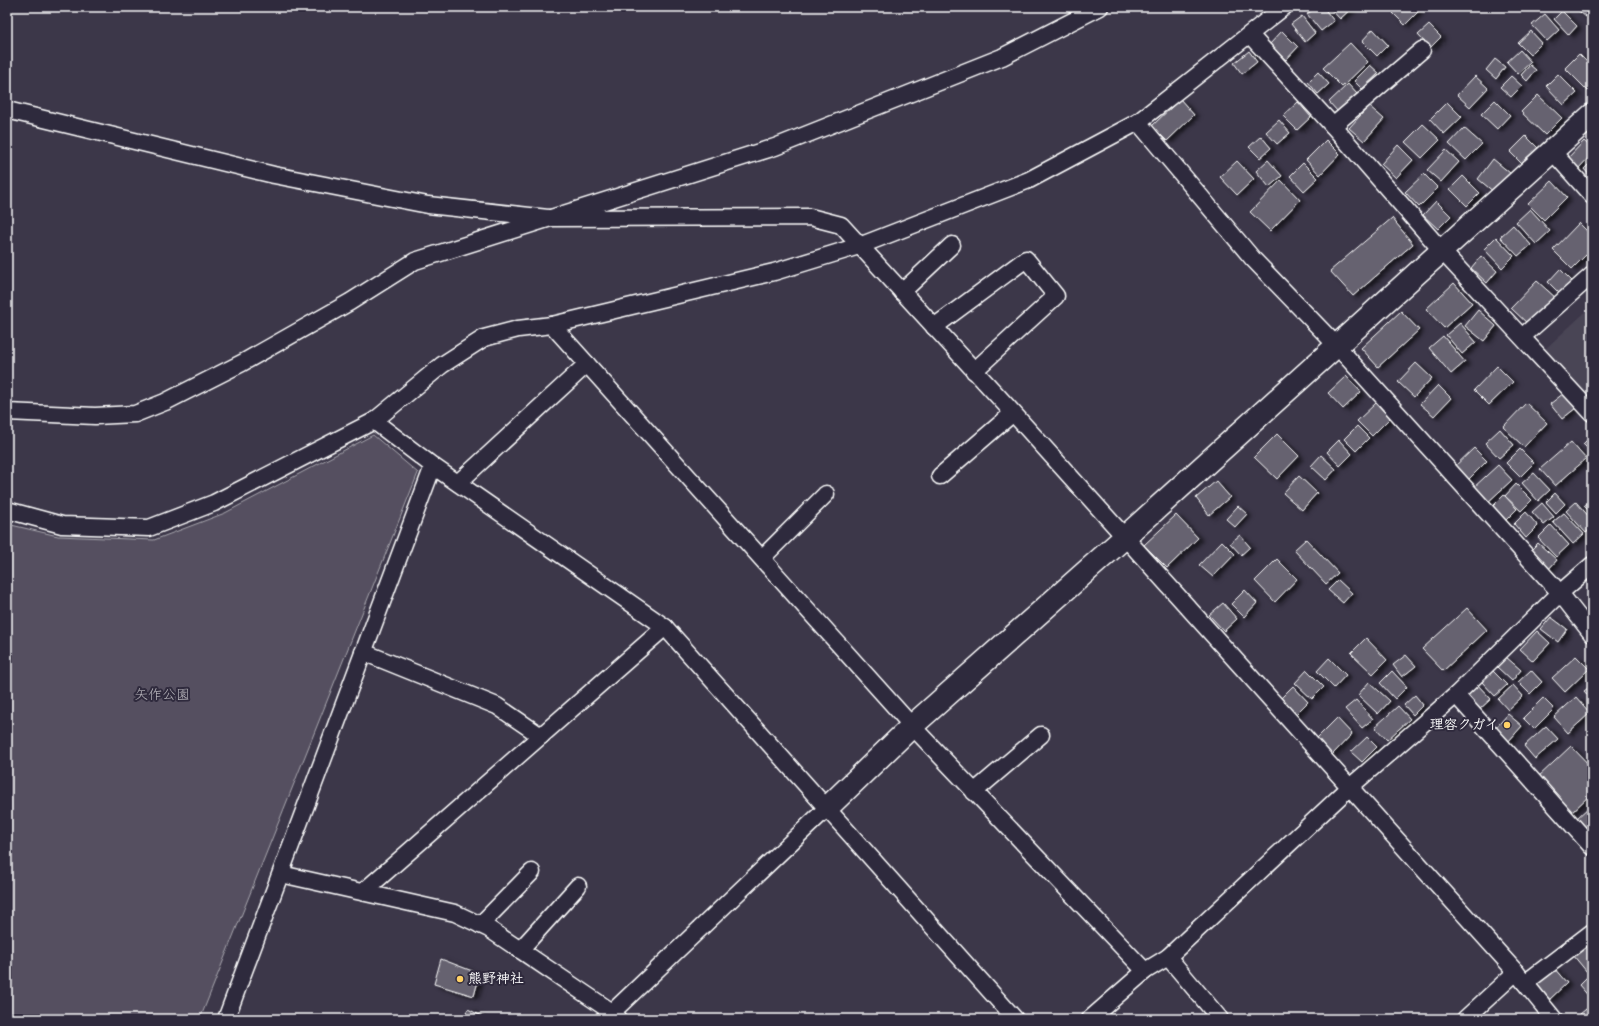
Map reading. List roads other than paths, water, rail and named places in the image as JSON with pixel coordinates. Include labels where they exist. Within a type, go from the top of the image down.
[{"type":"street","points":[[7,412],[95,416],[135,414],[165,402],[242,363],[350,302],[415,261],[775,147],[1002,57],[1100,7]]},
{"type":"street","points":[[7,510],[62,525],[149,528],[214,503],[374,421],[442,365],[484,338],[518,329],[552,325],[774,272],[859,246],[1029,180],[1138,122],[1284,7]]},
{"type":"street","points":[[1250,35],[1334,126],[1442,251],[1592,413]]},
{"type":"street","points":[[1334,126],[1422,50]]},
{"type":"street","points":[[7,110],[312,183],[428,205],[548,218],[810,217],[842,225],[859,246],[1013,413],[1350,787],[1521,978],[1554,1019]]},
{"type":"street","points":[[281,874],[455,913],[480,925],[520,950],[612,1017],[912,726],[1125,537],[1592,114]]},
{"type":"street","points":[[1138,122],[1253,259],[1336,345],[1560,593],[1592,634]]},
{"type":"street","points":[[1552,151],[1592,196]]},
{"type":"street","points":[[902,292],[952,246]]},
{"type":"street","points":[[934,327],[1026,259],[1056,296],[974,371]]},
{"type":"street","points":[[1522,338],[1592,275]]},
{"type":"street","points":[[552,325],[912,726],[1145,971]]},
{"type":"street","points":[[458,483],[588,364]]},
{"type":"street","points":[[940,476],[1013,413]]},
{"type":"street","points":[[374,421],[433,466],[665,627],[1015,1019]]},
{"type":"street","points":[[226,1019],[433,466]]},
{"type":"street","points":[[762,558],[826,494]]},
{"type":"street","points":[[1090,1019],[1145,971],[1168,957],[1350,787],[1456,695],[1560,593],[1592,565]]},
{"type":"street","points":[[363,892],[665,627]]},
{"type":"street","points":[[363,652],[497,706],[541,736]]},
{"type":"street","points":[[1456,695],[1592,847]]},
{"type":"street","points":[[974,792],[1041,735]]},
{"type":"street","points":[[480,925],[532,872]]},
{"type":"street","points":[[520,950],[578,886]]},
{"type":"street","points":[[1465,1019],[1521,978],[1592,932]]},
{"type":"street","points":[[1168,957],[1220,1019]]},
{"type":"place","name":"理容クガイ","points":[[1507,725]]},
{"type":"place","name":"熊野神社","points":[[460,979]]},
{"type":"park label","name":"矢作公園","points":[[162,695]]}]
